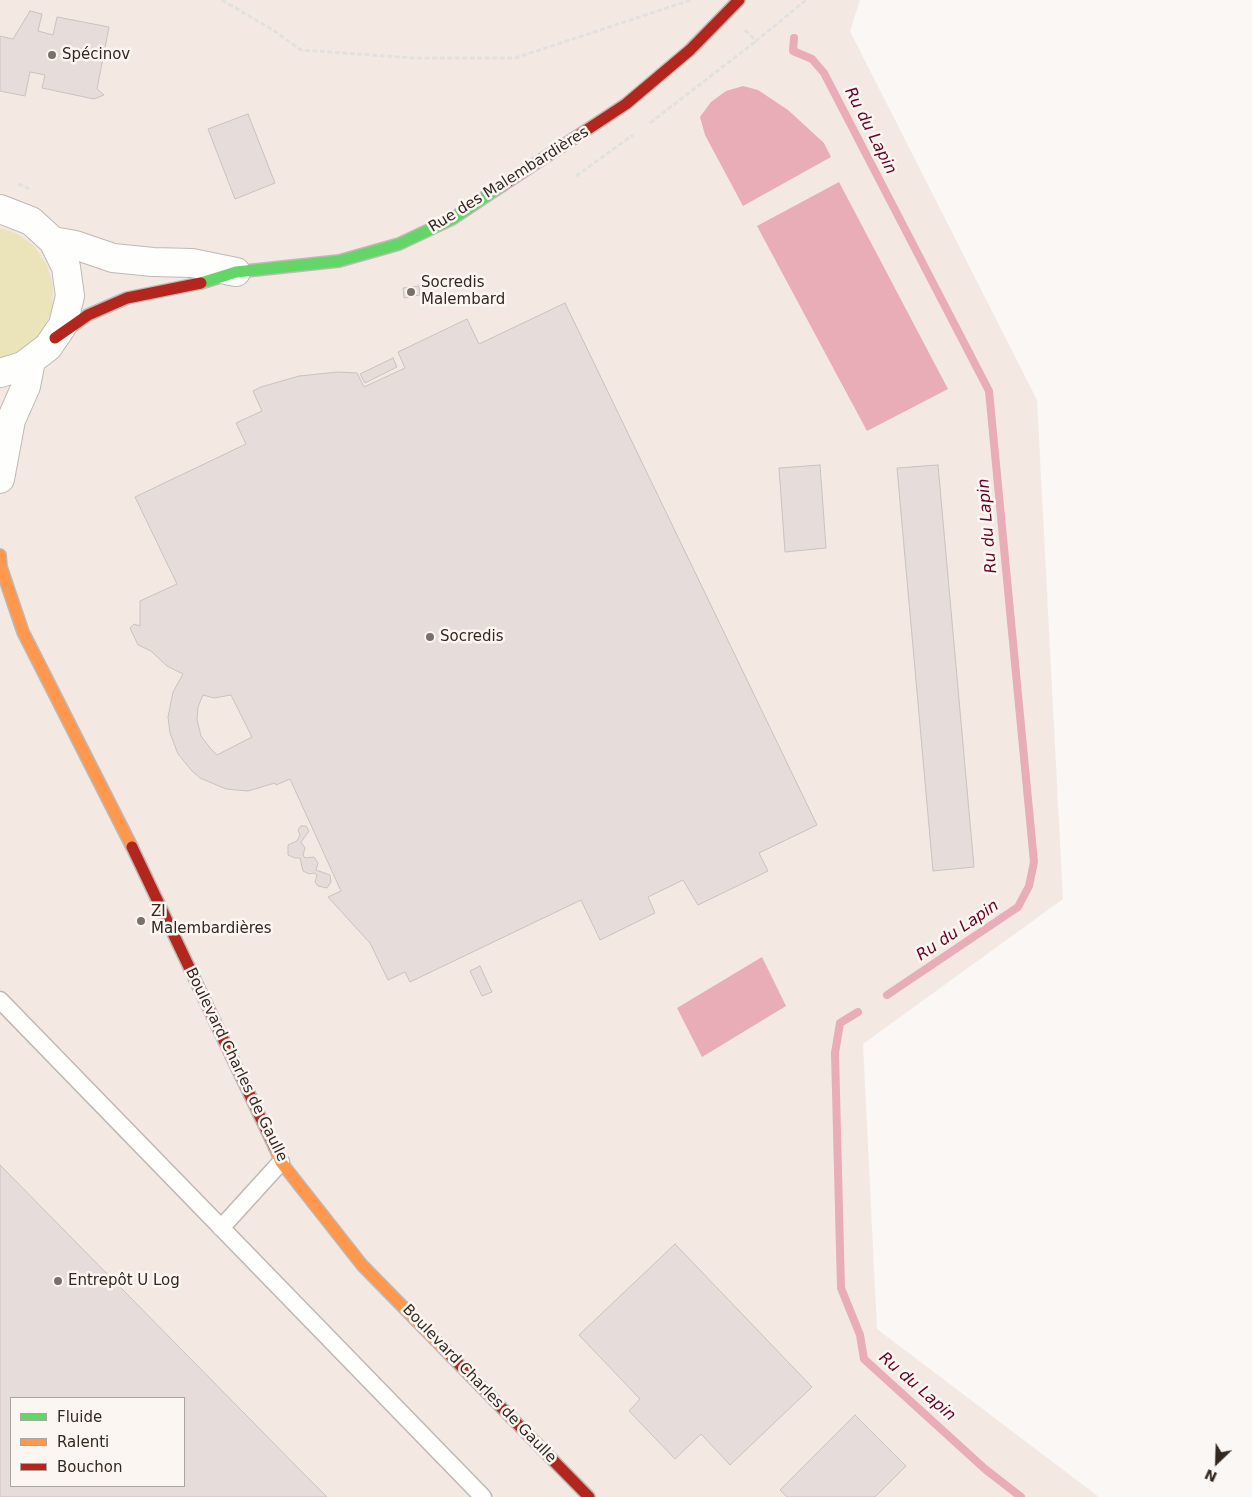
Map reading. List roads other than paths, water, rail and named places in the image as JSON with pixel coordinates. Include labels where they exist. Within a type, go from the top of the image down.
[{"type":"street","name":"Rue des Malembardières","points":[[55,338],[88,315],[107,305],[160,290],[194,285],[236,272],[339,261],[369,254],[399,244],[452,220],[626,104],[690,50],[739,0]]},
{"type":"street","points":[[0,209],[32,221],[53,241],[66,267],[70,289],[68,311],[55,338],[31,362],[0,373]]},
{"type":"street","name":"Rue des Malembardières","points":[[53,241],[75,245],[114,258],[192,263],[236,272]]},
{"type":"street","points":[[0,479],[11,420],[26,386],[31,362]]},
{"type":"street","name":"Boulevard Charles de Gaulle","points":[[0,555],[1,567],[23,632],[109,799],[281,1162],[362,1265],[589,1497]]},
{"type":"lane","points":[[0,1000],[483,1497]]},
{"type":"lane","points":[[221,1228],[281,1162]]},
{"type":"waterway","name":"Ru du Lapin","points":[[794,38],[793,51],[812,59],[824,73],[989,391],[1034,862],[1029,886],[1018,907],[887,995]]},
{"type":"waterway","name":"Ru du Lapin","points":[[858,1012],[840,1023],[835,1053],[841,1288],[860,1335],[864,1359],[985,1469],[1021,1497]]},
{"type":"place","name":"Spécinov","points":[[52,55]]},
{"type":"place","name":"Socredis Malembard","points":[[411,292]]},
{"type":"place","name":"Socredis","points":[[430,637]]},
{"type":"place","name":"ZI Malembardières","points":[[141,921]]},
{"type":"place","name":"Entrepôt U Log","points":[[58,1281]]}]
